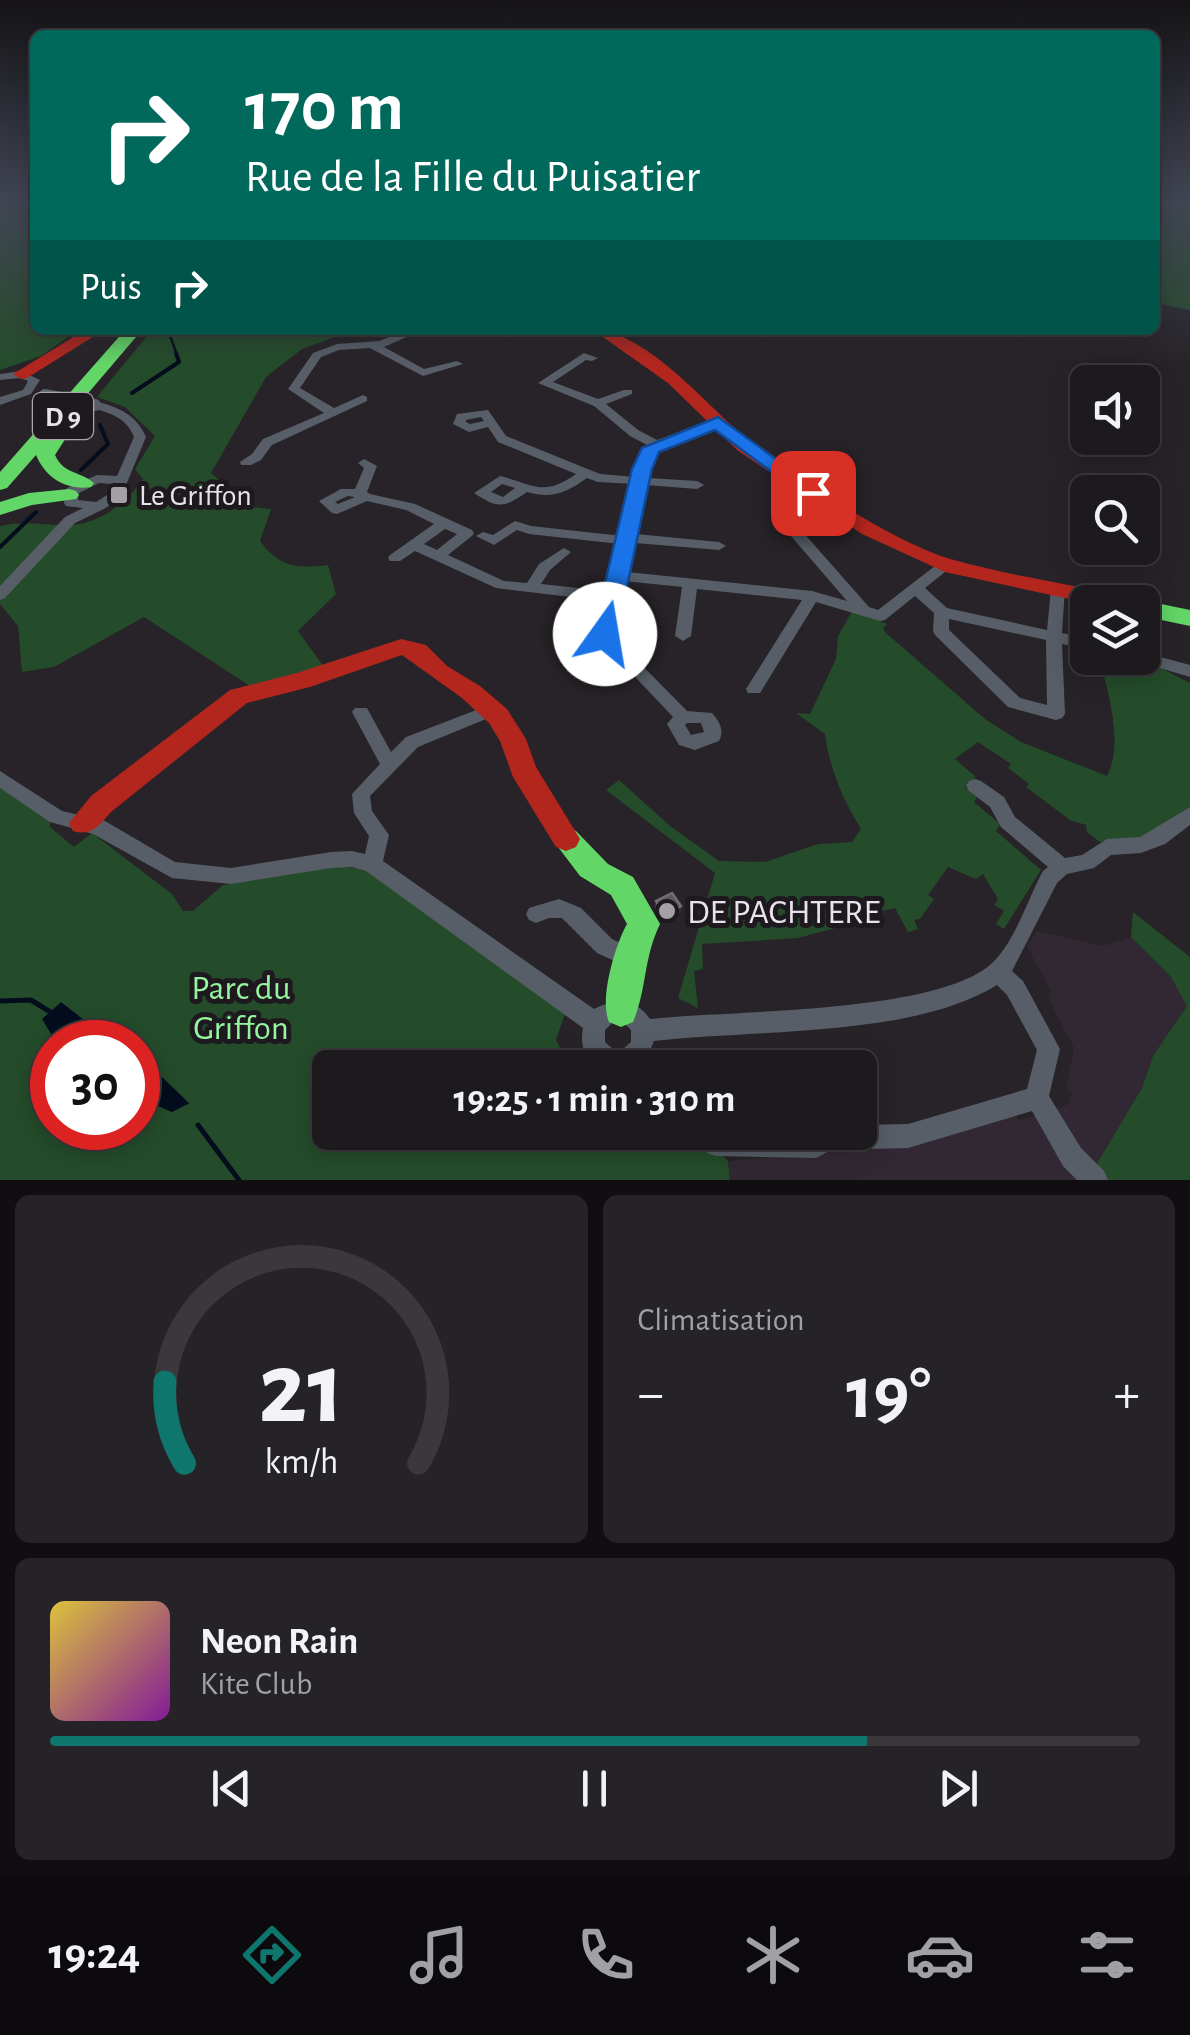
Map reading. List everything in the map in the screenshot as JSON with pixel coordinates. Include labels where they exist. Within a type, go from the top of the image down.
[{"type":"main road","points":[[16,381],[88,335]]},
{"type":"main road","points":[[79,497],[55,474],[45,456],[124,335]]},
{"type":"main road","name":"D 9","points":[[0,465],[124,335]]},
{"type":"main road","name":"D 9","points":[[0,484],[46,436],[124,335]]},
{"type":"main road","points":[[608,335],[674,379],[718,423],[869,530],[946,564],[1070,592]]},
{"type":"main road","points":[[0,510],[29,500],[79,497]]},
{"type":"main road","points":[[1160,612],[1190,618]]},
{"type":"main road","points":[[83,823],[100,804],[239,696],[301,681],[401,647],[417,651],[438,672],[492,710],[513,740],[523,770],[574,852],[607,881],[622,886],[636,907],[644,924],[630,958],[622,1011]]},
{"type":"street","points":[[333,413],[294,388],[317,355],[401,335]]},
{"type":"street","points":[[373,344],[423,373],[456,364]]},
{"type":"street","points":[[592,358],[584,356],[544,382],[598,402],[634,433],[656,445]]},
{"type":"street","points":[[3,402],[16,381],[45,395],[119,411],[134,421],[140,437],[128,459],[119,496],[99,506],[79,497]]},
{"type":"street","points":[[598,402],[628,392]]},
{"type":"street","points":[[246,462],[257,456],[267,442],[364,399]]},
{"type":"street","points":[[491,423],[502,439],[586,473],[696,485]]},
{"type":"street","points":[[683,716],[609,641],[604,626],[629,539],[646,456],[656,445],[718,423]]},
{"type":"street","points":[[0,595],[79,497],[128,459]]},
{"type":"street","points":[[364,463],[371,466],[363,495],[410,507],[494,541],[515,524],[529,530],[598,538],[719,546]]},
{"type":"street","points":[[525,487],[545,495],[559,492],[586,473]]},
{"type":"street","points":[[79,497],[121,483]]},
{"type":"street","points":[[395,558],[444,523]]},
{"type":"street","points":[[789,525],[872,613]]},
{"type":"street","points":[[438,556],[475,534]]},
{"type":"street","points":[[414,544],[501,586],[612,597]]},
{"type":"street","points":[[531,589],[544,567],[564,552]]},
{"type":"street","points":[[619,576],[812,596],[872,613],[916,588],[946,564]]},
{"type":"street","points":[[683,636],[690,584]]},
{"type":"street","points":[[916,588],[942,612],[1070,640]]},
{"type":"street","points":[[942,612],[940,631],[979,672],[1014,703],[1056,714],[1054,636],[1058,590]]},
{"type":"street","points":[[754,689],[812,596]]},
{"type":"street","points":[[1160,662],[1190,671]]},
{"type":"street","points":[[372,864],[379,835],[363,813],[361,794],[412,742],[492,710]]},
{"type":"street","points":[[361,712],[390,766]]},
{"type":"street","points":[[0,778],[57,817],[98,827],[172,870],[208,876],[331,860],[352,859],[372,864],[595,1024]]},
{"type":"street","points":[[975,786],[997,802],[1008,822],[1062,867]]},
{"type":"street","points":[[643,1031],[692,1023],[846,1016],[975,987],[998,972],[1050,877],[1062,867],[1087,862],[1107,847],[1142,845],[1190,815]]},
{"type":"street","points":[[536,914],[549,908],[571,913],[581,918],[598,941],[630,958]]},
{"type":"street","points":[[998,972],[1016,988],[1049,1048],[1036,1098],[1072,1157],[1095,1180]]},
{"type":"street","points":[[622,1011],[639,1022],[643,1031],[640,1050],[632,1057],[610,1060],[594,1045],[595,1024],[611,1012],[622,1011]]},
{"type":"street","points":[[877,1137],[908,1136],[1036,1098]]},
{"type":"shaded area","points":[[1037,931],[1103,946],[1131,937],[1171,977],[1188,1006],[1153,1056],[1142,1088],[1093,1169],[1054,1110],[1069,1104],[1072,1093],[1066,1090],[1074,1048],[1054,1010],[1048,993],[1051,991],[1027,947]]},
{"type":"shaded area","points":[[1012,1110],[1019,1121],[1037,1115],[1086,1180],[730,1180],[728,1161],[877,1150],[877,1135]]},
{"type":"green space","points":[[0,254],[30,254],[30,335],[71,335],[41,356],[0,370]]},
{"type":"green space","points":[[1160,254],[1190,254],[1190,310],[1160,304]]},
{"type":"green space","points":[[148,335],[339,335],[302,349],[266,377],[211,473],[252,507],[271,509],[260,541],[274,556],[298,566],[328,565],[336,594],[298,631],[324,667],[250,686],[144,617],[54,667],[22,672],[18,626],[0,604],[0,526],[83,523],[112,510],[143,479],[135,469],[155,436],[125,407],[97,397]]},
{"type":"green space","points":[[853,610],[887,624],[883,628],[886,633],[985,719],[1021,742],[1107,776],[1114,733],[1103,675],[1160,675],[1160,668],[1190,683],[1190,807],[1134,841],[1100,842],[1087,832],[1086,825],[1070,820],[1026,787],[1029,784],[1008,768],[1011,764],[978,742],[955,759],[976,777],[965,787],[977,797],[974,802],[1000,824],[996,831],[1041,870],[1004,929],[996,924],[1004,911],[994,905],[998,899],[983,874],[976,879],[948,867],[928,895],[934,899],[920,919],[914,920],[918,929],[908,932],[895,908],[844,920],[846,925],[798,938],[702,944],[703,969],[694,971],[698,1008],[678,998],[715,873],[606,790],[619,780],[670,826],[719,861],[765,862],[818,844],[852,842],[861,829],[838,783],[825,734],[796,713],[810,714],[836,659],[838,636]]},
{"type":"green space","name":"Parc du Griffon","points":[[0,787],[50,821],[50,827],[74,847],[92,833],[172,894],[183,911],[193,911],[223,885],[330,866],[369,869],[565,1014],[556,1040],[561,1050],[312,1050],[312,1150],[716,1150],[728,1161],[730,1180],[0,1180]]},
{"type":"green space","points":[[1133,912],[1190,957],[1190,1180],[1087,1180],[1142,1088],[1153,1056],[1187,1006],[1171,977],[1131,937]]},
{"type":"water","points":[[61,1002],[84,1020],[43,1020]]},
{"type":"water","points":[[160,1075],[190,1103],[172,1112],[160,1107]]},
{"type":"building","points":[[672,893],[681,906],[664,915],[656,901]]},
{"type":"waterway","points":[[170,335],[177,355]]},
{"type":"waterway","points":[[132,393],[179,362],[176,353]]},
{"type":"waterway","points":[[81,470],[108,444],[100,425]]},
{"type":"waterway","points":[[0,547],[36,512]]},
{"type":"waterway","points":[[0,1001],[31,1000],[52,1013]]},
{"type":"waterway","points":[[198,1125],[239,1180]]},
{"type":"traffic: fast","points":[[0,484],[130,335]]},
{"type":"traffic: fast","points":[[62,430],[45,455],[60,475],[84,483]]},
{"type":"traffic: fast","points":[[0,509],[29,499],[69,495]]},
{"type":"traffic: fast","points":[[1160,612],[1190,618]]},
{"type":"traffic: fast","points":[[566,839],[590,867],[622,886],[644,924],[633,944],[621,1011]]},
{"type":"traffic: jam","points":[[21,374],[87,335]]},
{"type":"traffic: jam","points":[[608,335],[674,379],[744,446],[869,530],[945,565],[1070,592]]},
{"type":"traffic: jam","points":[[83,823],[101,804],[239,696],[301,681],[401,647],[417,651],[438,672],[471,692],[498,716],[513,739],[523,770],[566,839]]},
{"type":"place","name":"Le Griffon","points":[[119,495]]},
{"type":"place","name":"DE PACHTERE","points":[[667,911]]},
{"type":"route","points":[[605,634],[642,469],[651,448],[718,423],[744,446],[813,493]]}]
